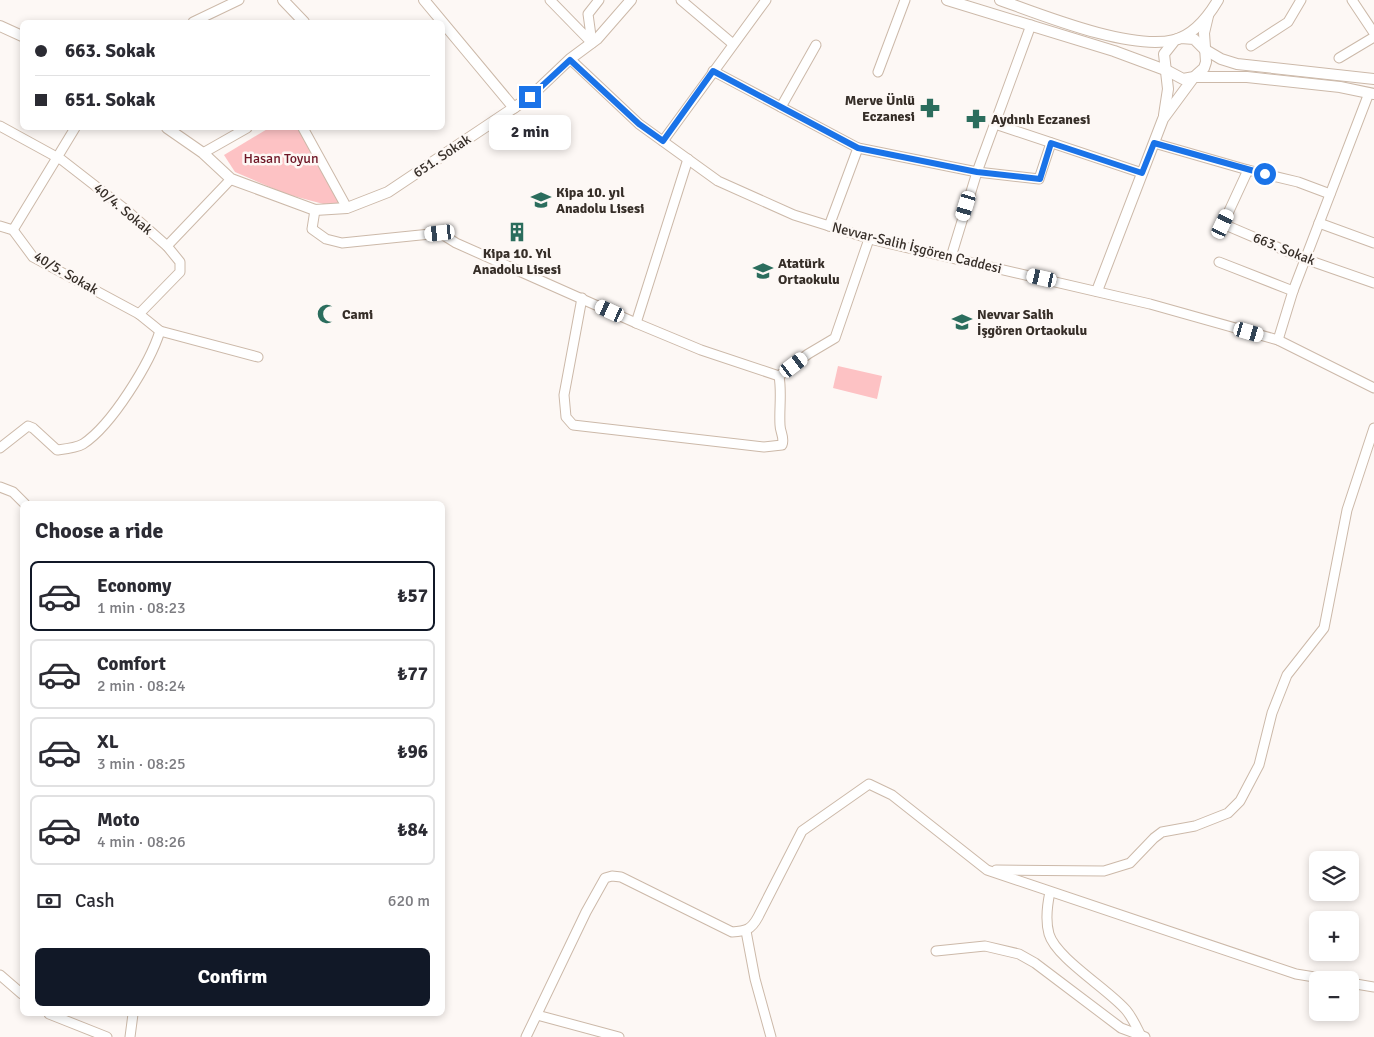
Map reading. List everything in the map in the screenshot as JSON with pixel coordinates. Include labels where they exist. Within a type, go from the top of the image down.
[{"type":"street","points":[[197,20],[239,0]]},
{"type":"street","points":[[283,0],[302,20]]},
{"type":"street","points":[[424,0],[436,20]]},
{"type":"street","points":[[550,0],[592,43]]},
{"type":"street","points":[[592,43],[588,14],[599,0]]},
{"type":"street","name":"651. Sokak","points":[[170,130],[203,153],[231,179],[315,210],[347,208],[388,192],[530,97],[570,60],[592,43],[631,0]]},
{"type":"street","points":[[681,0],[733,44]]},
{"type":"street","points":[[663,141],[766,0]]},
{"type":"street","points":[[878,72],[905,0]]},
{"type":"street","points":[[947,0],[1114,51],[1168,71],[1177,78],[1247,77],[1340,87],[1371,94],[1305,259],[1278,340]]},
{"type":"street","points":[[1000,0],[1062,21],[1132,41],[1194,39],[1204,49],[1221,59],[1237,64],[1374,79]]},
{"type":"street","points":[[1097,291],[1163,118],[1168,89],[1168,71],[1164,54],[1175,40],[1192,30],[1208,16],[1218,0]]},
{"type":"street","points":[[1250,46],[1288,22],[1301,0]]},
{"type":"street","points":[[1339,58],[1374,35],[1352,0]]},
{"type":"street","points":[[1163,118],[1194,77],[1204,68],[1206,62],[1204,33],[1208,16]]},
{"type":"street","points":[[950,258],[977,172],[1030,25]]},
{"type":"street","points":[[0,26],[20,35]]},
{"type":"street","points":[[445,30],[514,108]]},
{"type":"street","points":[[781,107],[816,45]]},
{"type":"street","name":"Nevvar-Salih İşgören Caddesi","points":[[570,60],[639,124],[718,182],[794,215],[869,239],[1150,304],[1278,340],[1374,388]]},
{"type":"street","points":[[713,71],[858,148],[977,172],[1040,179],[1051,143]]},
{"type":"street","points":[[995,124],[1142,173]]},
{"type":"street","name":"40/4. Sokak","points":[[0,126],[56,157],[125,209],[167,246]]},
{"type":"street","points":[[0,226],[13,230],[74,130]]},
{"type":"street","points":[[203,153],[243,130]]},
{"type":"street","points":[[304,130],[347,208]]},
{"type":"street","points":[[1154,143],[1298,182],[1330,194]]},
{"type":"street","points":[[829,226],[858,148]]},
{"type":"street","points":[[636,323],[688,160]]},
{"type":"street","name":"663. Sokak","points":[[1248,170],[1223,224],[1305,259],[1374,283]]},
{"type":"street","points":[[139,314],[180,272],[180,262],[167,246],[231,179]]},
{"type":"street","points":[[315,210],[312,229],[326,239],[342,243],[440,233],[456,243],[636,323],[701,350],[779,376]]},
{"type":"street","points":[[1319,223],[1374,243]]},
{"type":"street","name":"40/5. Sokak","points":[[13,230],[33,256],[139,314],[160,331],[258,357]]},
{"type":"street","points":[[779,376],[808,354],[835,338],[869,239]]},
{"type":"street","points":[[1220,262],[1293,291]]},
{"type":"street","points":[[582,298],[564,395],[566,417],[573,425],[778,447],[784,440],[780,428],[782,391],[779,376]]},
{"type":"street","points":[[0,448],[28,426],[33,428],[57,450],[82,444],[106,422],[148,363],[160,331]]},
{"type":"street","points":[[987,870],[1104,871],[1130,863],[1162,832],[1196,826],[1228,813],[1240,801],[1259,765],[1272,713],[1287,675],[1324,628],[1347,510],[1374,428]]},
{"type":"street","points":[[0,487],[13,492],[21,501]]},
{"type":"street","points":[[526,1037],[586,912],[605,878],[612,876],[621,877],[732,932],[746,931],[752,927],[758,917],[802,831],[869,784],[892,795],[987,870],[1296,974],[1309,976]]},
{"type":"street","points":[[1050,892],[1047,906],[1050,936],[1060,952],[1127,1011],[1142,1035]]},
{"type":"street","points":[[746,931],[755,979],[770,1037]]},
{"type":"street","points":[[936,951],[985,946],[1018,954],[1035,963],[1121,1028],[1142,1035]]},
{"type":"street","points":[[0,975],[20,992]]},
{"type":"street","points":[[1359,984],[1374,987]]},
{"type":"street","points":[[537,1015],[619,1037]]},
{"type":"street","points":[[54,1016],[107,1037]]},
{"type":"street","points":[[130,1037],[133,1016]]},
{"type":"green space","name":"Hasan Toyun","points":[[266,130],[301,130],[342,209],[286,194],[235,172],[224,155]]},
{"type":"green space","points":[[838,366],[882,376],[877,399],[833,388]]},
{"type":"place","name":"Merve Ünlü Eczanesi","points":[[930,108]]},
{"type":"place","name":"Aydınlı Eczanesi","points":[[976,119]]},
{"type":"place","name":"Kipa 10. yıl Anadolu Lisesi","points":[[541,200]]},
{"type":"place","name":"Kipa 10. Yıl Anadolu Lisesi","points":[[517,232]]},
{"type":"place","name":"Atatürk Ortaokulu","points":[[763,271]]},
{"type":"place","name":"Cami","points":[[327,314]]},
{"type":"place","name":"Nevvar Salih İşgören Ortaokulu","points":[[962,322]]},
{"type":"route","points":[[530,97],[570,60],[639,124],[663,141],[713,71],[858,148],[977,172],[1040,179],[1051,143],[1142,173],[1154,143],[1265,174]]}]
